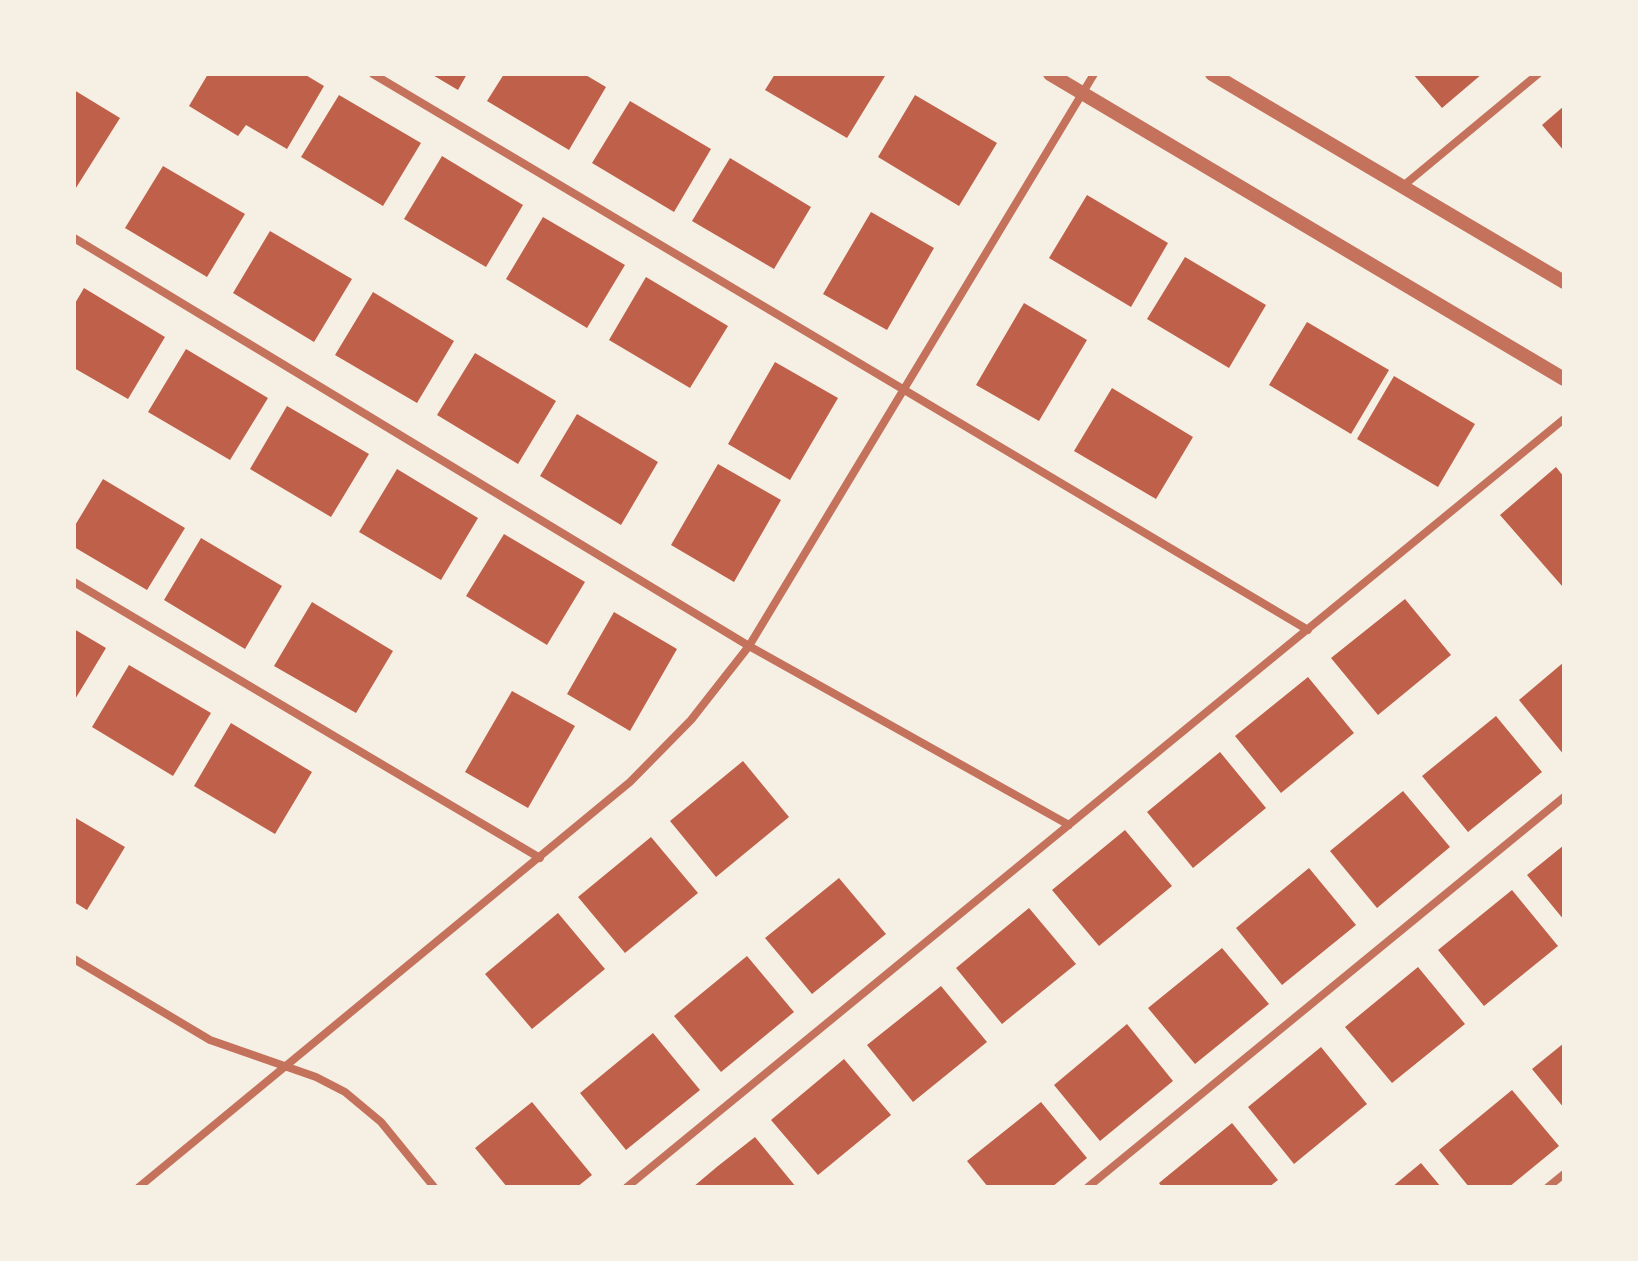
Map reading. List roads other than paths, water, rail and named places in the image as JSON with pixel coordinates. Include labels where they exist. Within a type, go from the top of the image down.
[{"type":"street","points":[[373,74],[1308,630]]},
{"type":"street","points":[[1050,74],[1564,379]]},
{"type":"street","points":[[139,1187],[540,858],[659,755],[691,720],[749,646],[1094,74]]},
{"type":"street","points":[[1212,74],[1564,282]]},
{"type":"street","points":[[1403,186],[1538,74]]},
{"type":"street","points":[[74,238],[749,646],[1069,825]]},
{"type":"street","points":[[627,1187],[1564,419]]},
{"type":"street","points":[[74,582],[540,858]]},
{"type":"street","points":[[1088,1187],[1564,797]]},
{"type":"street","points":[[74,959],[210,1040],[316,1077],[345,1092],[381,1122],[434,1187]]},
{"type":"street","points":[[1548,1187],[1564,1174]]}]
